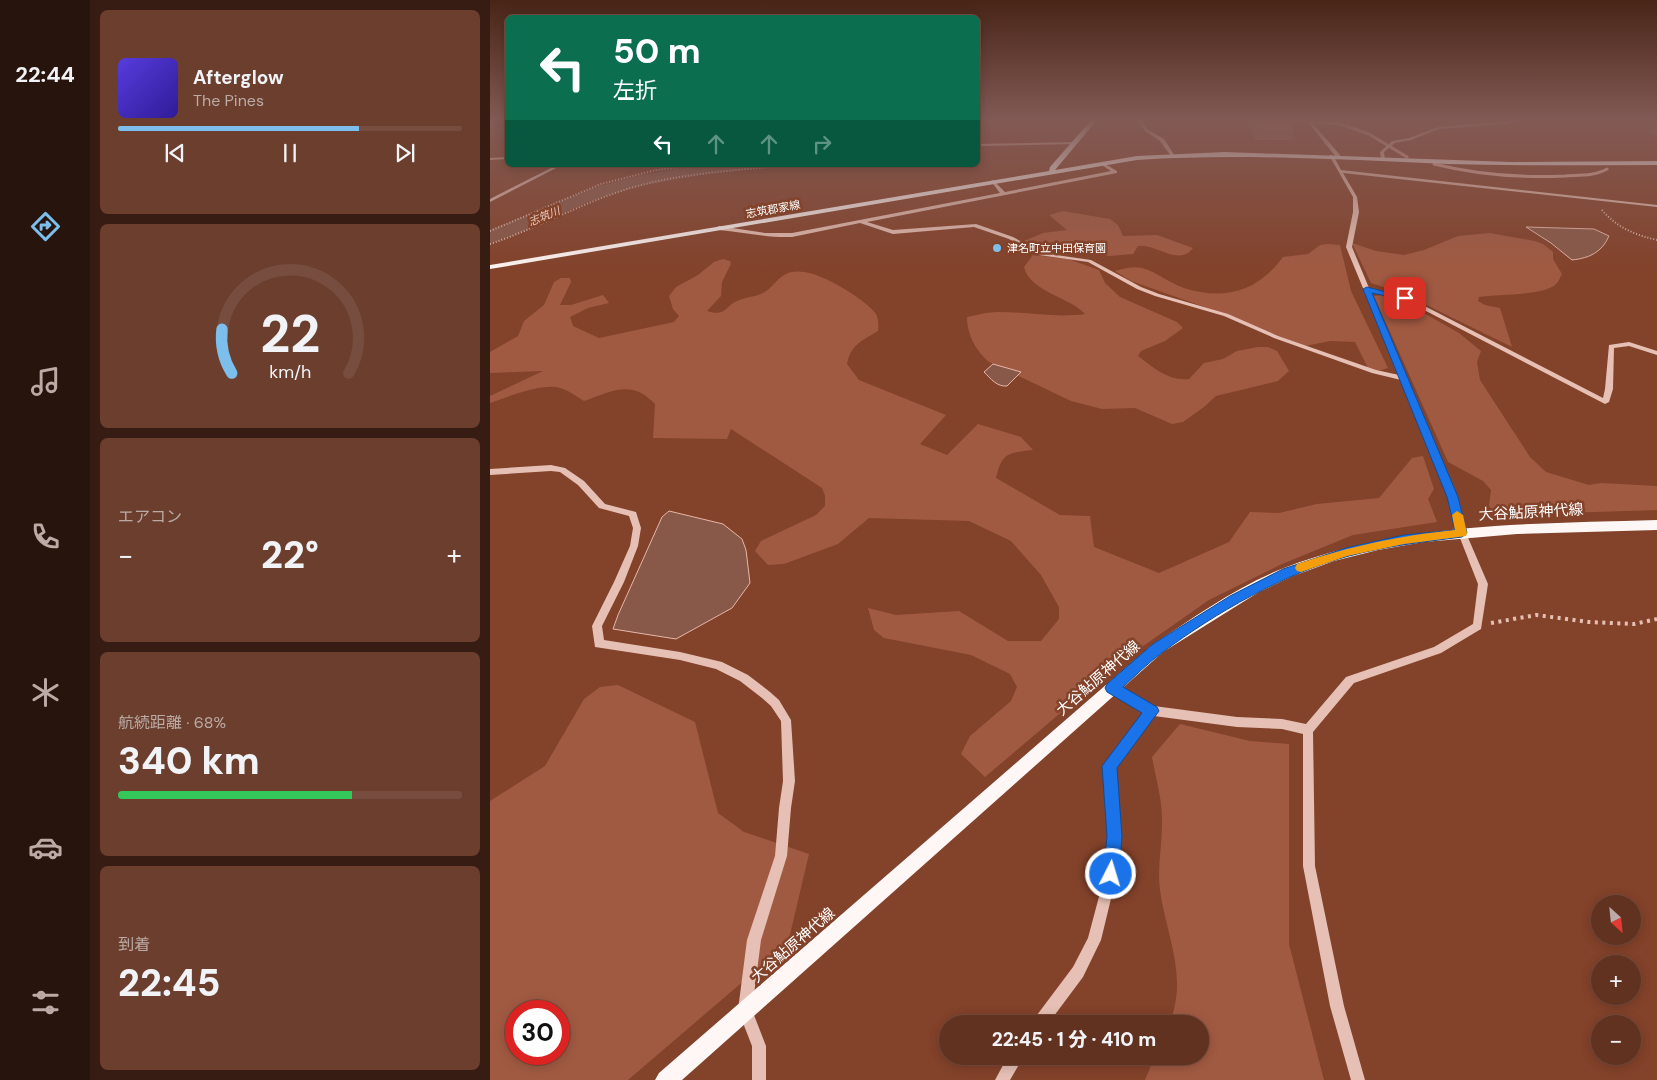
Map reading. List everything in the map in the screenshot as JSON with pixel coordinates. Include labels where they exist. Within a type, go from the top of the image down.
[{"type":"main road","name":"志筑郡家線","points":[[490,267],[1058,170]]},
{"type":"main road","name":"大谷鮎原神代線","points":[[666,1080],[1158,648],[1234,599],[1288,572],[1346,552],[1404,540],[1501,530],[1657,525]]},
{"type":"street","points":[[490,201],[550,170]]},
{"type":"street","points":[[719,228],[774,236],[862,222],[1115,172],[1113,170]]},
{"type":"street","points":[[1045,186],[1049,172]]},
{"type":"street","points":[[1340,172],[1657,206]]},
{"type":"street","points":[[1340,172],[1355,194],[1356,212],[1349,247],[1453,497],[1462,533],[1483,584],[1478,626],[1437,650],[1350,680],[1308,730],[1309,866],[1337,1006],[1358,1080]]},
{"type":"street","points":[[993,181],[1004,194]]},
{"type":"street","points":[[862,222],[893,232],[974,226],[1011,238],[1042,254],[1089,261],[1157,295],[1226,315],[1276,337],[1374,372],[1403,378]]},
{"type":"street","points":[[1367,289],[1405,298],[1605,402],[1609,389],[1612,346],[1630,344],[1657,353]]},
{"type":"street","points":[[490,472],[551,468],[562,470],[581,483],[602,506],[633,514],[638,528],[634,546],[619,582],[596,626],[599,644],[680,656],[718,665],[744,678],[766,695],[775,703],[786,720],[789,781],[784,808],[781,856],[754,940],[745,1010],[759,1046],[759,1080]]},
{"type":"street","points":[[1112,688],[1152,711],[1237,722],[1282,724],[1308,730]]},
{"type":"street","points":[[1046,1015],[1078,972],[1094,940],[1111,874],[1115,836],[1110,766],[1152,711]]},
{"type":"street","points":[[1002,1080],[1011,1065]]},
{"type":"path","points":[[490,231],[601,184],[654,170]]},
{"type":"path","points":[[490,244],[525,231],[599,198],[623,190],[682,176],[737,170]]},
{"type":"path","points":[[1588,199],[1606,213],[1612,222],[1643,237],[1657,240]]},
{"type":"path","points":[[1478,626],[1536,615],[1589,622],[1634,624],[1657,620]]},
{"type":"shaded area","points":[[1063,211],[1110,219],[1118,225],[1123,236],[1157,235],[1193,248],[1187,253],[1174,255],[1145,246],[1138,246],[1133,254],[1109,256],[1048,243],[1033,246],[1026,244],[1024,241],[1043,233],[1067,230],[1049,215]]},
{"type":"shaded area","points":[[1526,227],[1594,229],[1609,236],[1603,246],[1595,253],[1584,258],[1572,260],[1551,243]]},
{"type":"shaded area","points":[[1490,233],[1543,244],[1553,252],[1553,259],[1562,274],[1556,284],[1542,291],[1479,297],[1478,301],[1485,305],[1500,308],[1512,347],[1402,293],[1371,283],[1352,243],[1376,251],[1404,255],[1424,250],[1458,236]]},
{"type":"shaded area","points":[[1320,245],[1340,245],[1351,291],[1388,368],[1378,371],[1368,368],[1355,342],[1330,341],[1305,346],[1263,332],[1213,310],[1131,281],[1115,271],[1139,267],[1184,288],[1199,292],[1227,293],[1252,285],[1263,278],[1283,257],[1308,254]]},
{"type":"shaded area","points":[[1033,255],[1068,259],[1099,270],[1105,283],[1120,297],[1177,322],[1183,328],[1165,341],[1141,351],[1138,356],[1168,376],[1189,379],[1204,363],[1223,359],[1237,351],[1258,347],[1268,347],[1277,351],[1289,371],[1278,381],[1216,396],[1183,422],[1172,424],[1135,408],[1102,409],[1071,401],[989,362],[976,348],[967,324],[967,317],[990,312],[1085,314],[1034,282],[1024,267]]},
{"type":"shaded area","points":[[723,259],[730,261],[731,264],[722,282],[721,296],[707,311],[718,313],[737,301],[763,293],[781,277],[792,272],[813,274],[835,283],[873,310],[878,320],[878,331],[854,347],[849,357],[847,364],[859,380],[946,415],[920,444],[947,455],[978,424],[1021,437],[1033,450],[1007,455],[998,469],[996,478],[1060,515],[1090,516],[1094,547],[1159,573],[1229,542],[1250,512],[1279,513],[1317,504],[1379,498],[1412,458],[1423,456],[1434,489],[1428,499],[1437,522],[1353,535],[1282,564],[1209,600],[1119,663],[985,777],[961,754],[970,736],[1011,701],[1017,687],[1010,674],[971,655],[884,638],[874,630],[868,608],[896,615],[959,611],[1008,641],[1041,641],[1059,619],[1059,607],[1041,575],[1011,541],[969,521],[869,518],[838,544],[784,564],[768,565],[755,551],[761,541],[816,515],[825,506],[825,496],[822,488],[731,429],[727,439],[653,438],[655,404],[646,396],[630,389],[613,391],[584,401],[563,389],[548,387],[522,392],[490,403],[490,396],[543,371],[490,373],[490,352],[518,336],[524,321],[544,305],[554,282],[561,278],[570,278],[571,282],[560,305],[571,305],[603,295],[609,303],[588,308],[570,317],[573,326],[599,338],[674,322],[679,316],[673,309],[669,296],[676,287],[698,275],[714,262]]},
{"type":"shaded area","points":[[1374,296],[1394,296],[1459,333],[1481,351],[1477,362],[1480,380],[1530,457],[1546,472],[1589,485],[1601,483],[1657,486],[1657,510],[1497,515],[1489,506],[1491,490],[1483,481],[1448,462]]},
{"type":"shaded area","points":[[993,364],[1021,372],[1007,386],[1003,386],[994,382],[984,372]]},
{"type":"shaded area","points":[[669,511],[723,524],[742,539],[746,550],[750,583],[732,608],[676,639],[613,629],[662,517]]},
{"type":"shaded area","points":[[618,685],[695,722],[718,813],[744,832],[809,854],[788,943],[628,1080],[490,1080],[490,801],[545,766],[584,699],[600,687]]},
{"type":"shaded area","points":[[1180,724],[1250,741],[1289,744],[1289,944],[1324,1080],[1145,1080],[1151,1065],[1209,1065],[1209,1015],[1172,1015],[1177,990],[1177,973],[1159,882],[1162,816],[1152,757]]},
{"type":"waterway","name":"志筑川","points":[[490,237],[602,191],[642,180],[702,170]]},
{"type":"waterway","points":[[1466,170],[1532,177],[1587,175],[1604,170]]},
{"type":"slow traffic","points":[[1301,568],[1346,552],[1404,540],[1462,533],[1457,515]]},
{"type":"place","name":"津名町立中田保育園","points":[[997,248]]},
{"type":"route","points":[[1111,874],[1115,836],[1110,766],[1152,711],[1112,688],[1158,648],[1234,599],[1288,572],[1346,552],[1404,540],[1462,533],[1453,497],[1395,361],[1367,289],[1391,293],[1405,298]]}]
